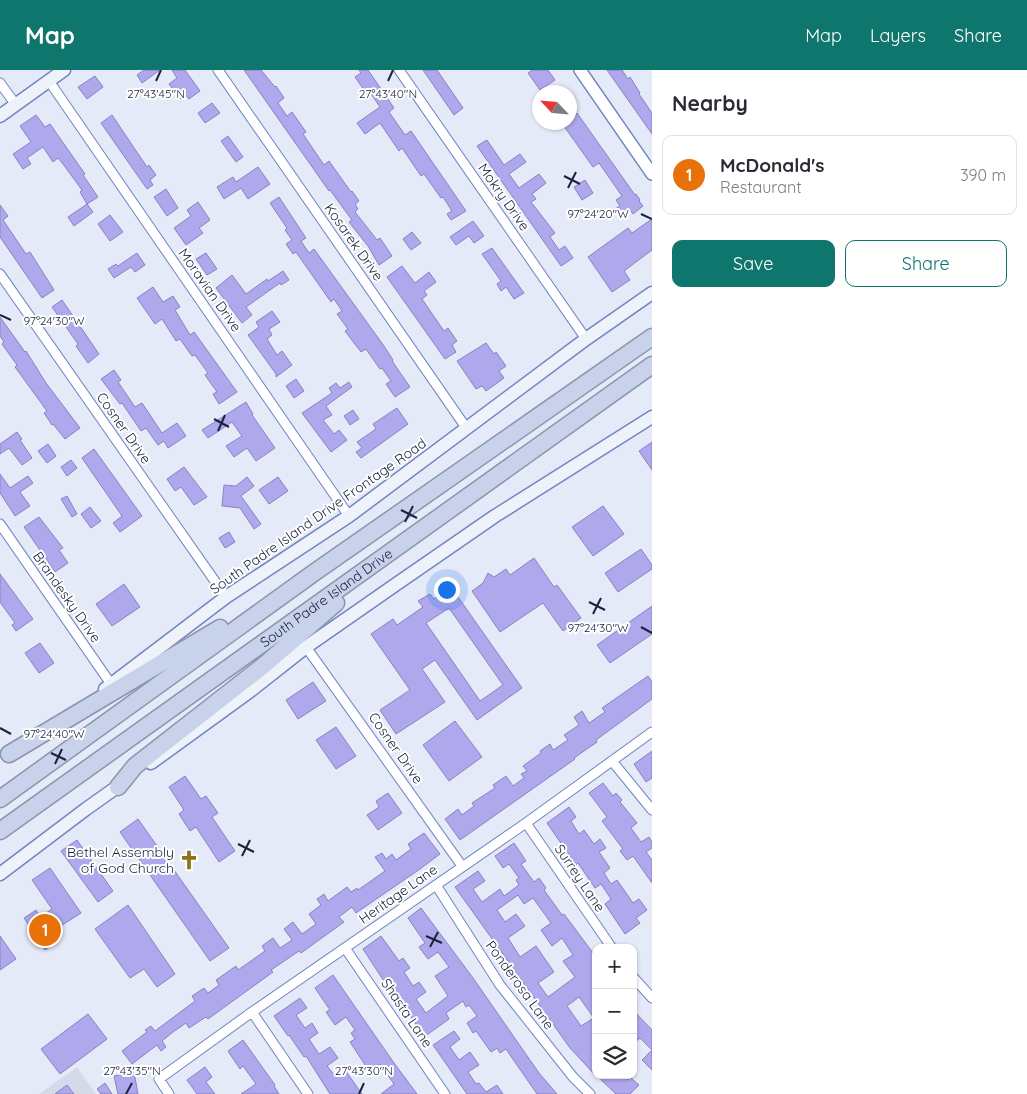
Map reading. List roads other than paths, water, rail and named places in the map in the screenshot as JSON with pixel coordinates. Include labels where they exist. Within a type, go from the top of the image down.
[{"type":"highway","name":"South Padre Island Drive","points":[[0,799],[315,572],[652,337]]},
{"type":"highway","name":"South Padre Island Drive","points":[[0,831],[652,365]]},
{"type":"highway","points":[[118,787],[135,766],[263,666],[411,538]]},
{"type":"highway","points":[[4,757],[315,572]]},
{"type":"main road","points":[[0,116],[64,70]]},
{"type":"main road","name":"South Padre Island Drive Frontage Road","points":[[4,757],[112,684],[226,597],[349,516],[586,339],[652,293]]},
{"type":"main road","points":[[0,874],[79,814],[214,718],[306,647],[495,516],[652,417]]},
{"type":"street","name":"Kosarek Drive","points":[[218,70],[467,429]]},
{"type":"street","name":"Mokry Drive","points":[[399,70],[586,339]]},
{"type":"street","points":[[580,70],[652,174]]},
{"type":"street","name":"Moravian Drive","points":[[49,80],[349,516]]},
{"type":"street","points":[[0,83],[16,104]]},
{"type":"street","name":"Cosner Drive","points":[[0,274],[226,597]]},
{"type":"street","name":"Brandesky Drive","points":[[0,524],[112,684]]},
{"type":"street","name":"Cosner Drive","points":[[306,647],[462,866]]},
{"type":"street","name":"Heritage Lane","points":[[169,1094],[159,1079],[252,1012],[526,823],[652,732]]},
{"type":"street","points":[[612,761],[652,810]]},
{"type":"street","name":"Surrey Lane","points":[[526,823],[609,944]]},
{"type":"street","name":"Ponderosa Lane","points":[[436,885],[500,986],[573,1077],[590,1094]]},
{"type":"street","name":"Shasta Lane","points":[[345,948],[445,1094]]},
{"type":"street","points":[[637,981],[652,998]]},
{"type":"street","points":[[252,1012],[308,1094]]},
{"type":"place","name":"Bethel Assembly of God Church","points":[[189,860]]},
{"type":"place","name":"McDonald's","points":[[45,930]]}]
